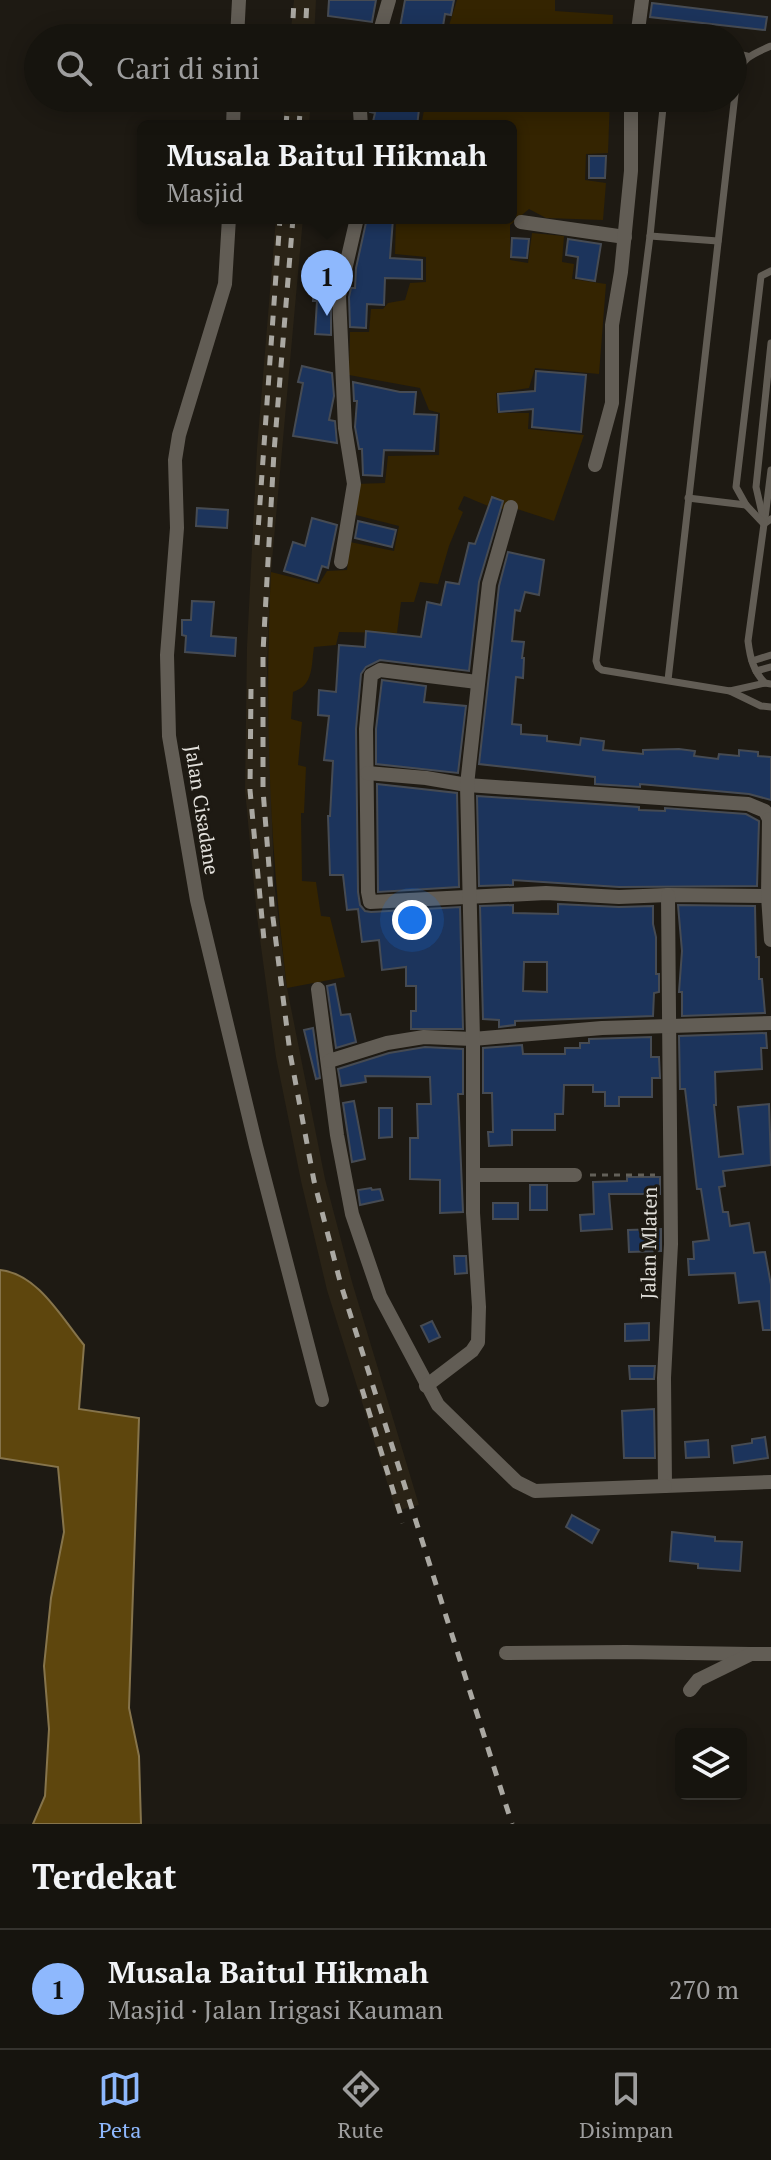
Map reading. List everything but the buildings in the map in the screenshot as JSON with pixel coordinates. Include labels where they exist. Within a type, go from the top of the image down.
[{"type":"street","points":[[238,24],[239,0]]},
{"type":"street","points":[[382,24],[389,0]]},
{"type":"street","points":[[639,24],[642,0]]},
{"type":"street","points":[[595,465],[612,403],[612,325],[631,171],[631,112]]},
{"type":"street","points":[[521,222],[625,237]]},
{"type":"street","name":"Jalan Cisadane","points":[[229,224],[225,284],[179,435],[175,460],[177,528],[167,655],[169,736],[197,900],[256,1146],[322,1400]]},
{"type":"street","points":[[341,562],[354,484],[344,415],[339,296],[356,224]]},
{"type":"street","points":[[426,1386],[472,1351],[478,1342],[467,785],[489,584],[511,507]]},
{"type":"street","points":[[477,682],[374,671],[371,675],[367,773],[370,902],[546,893],[619,897],[768,896]]},
{"type":"street","points":[[367,773],[467,785],[748,804],[765,811],[770,819],[768,896],[771,940]]},
{"type":"street","name":"Jalan Mlaten","points":[[665,1486],[664,1378],[671,1260],[668,895]]},
{"type":"street","points":[[318,989],[337,1135],[357,1236],[380,1296],[438,1405],[517,1482],[535,1491],[771,1482]]},
{"type":"street","points":[[329,1061],[387,1043],[424,1037],[473,1039],[602,1028],[771,1023]]},
{"type":"street","points":[[473,1175],[575,1175]]},
{"type":"street","points":[[506,1653],[771,1654]]},
{"type":"street","points":[[690,1690],[698,1680],[751,1654]]},
{"type":"lane","points":[[747,56],[771,46]]},
{"type":"lane","points":[[663,112],[650,236],[596,661],[602,670],[730,691],[761,706],[771,707]]},
{"type":"lane","points":[[668,680],[733,112]]},
{"type":"lane","points":[[650,236],[718,241]]},
{"type":"lane","points":[[768,521],[746,505],[736,487],[761,276],[771,271]]},
{"type":"lane","points":[[768,521],[756,487],[771,343]]},
{"type":"lane","points":[[768,683],[756,671],[748,641],[768,521],[771,470]]},
{"type":"lane","points":[[688,498],[746,505]]},
{"type":"lane","points":[[768,521],[771,513]]},
{"type":"lane","points":[[752,661],[771,655]]},
{"type":"lane","points":[[756,671],[771,667]]},
{"type":"lane","points":[[730,691],[768,683]]},
{"type":"path","points":[[575,1175],[670,1175]]},
{"type":"shaded area","points":[[294,0],[316,0],[315,24],[291,24]]},
{"type":"shaded area","points":[[457,0],[555,0],[555,11],[613,15],[613,24],[449,24]]},
{"type":"shaded area","points":[[284,112],[310,112],[309,120],[283,120]]},
{"type":"shaded area","points":[[424,112],[609,112],[608,153],[586,154],[585,180],[606,183],[603,220],[546,218],[529,209],[517,219],[517,120],[422,120]]},
{"type":"shaded area","points":[[276,224],[302,224],[271,572],[267,666],[274,881],[287,988],[325,1179],[352,1282],[419,1505],[396,1511],[327,1290],[301,1181],[276,1057],[257,917],[245,790],[247,647],[257,449]]},
{"type":"shaded area","points":[[396,224],[511,224],[510,260],[528,263],[532,233],[564,236],[562,262],[574,264],[572,279],[606,284],[599,374],[535,368],[529,388],[496,393],[497,413],[529,413],[528,429],[584,435],[554,521],[511,507],[494,507],[464,496],[458,509],[463,512],[438,584],[420,582],[414,602],[401,602],[397,633],[339,632],[336,645],[314,647],[308,680],[293,692],[291,719],[302,722],[298,765],[306,767],[304,813],[301,813],[302,881],[316,882],[321,916],[330,917],[345,977],[287,988],[276,884],[270,780],[268,676],[271,572],[319,584],[327,571],[347,570],[350,542],[394,551],[399,526],[356,515],[356,484],[385,483],[388,456],[439,455],[440,413],[429,410],[420,388],[349,375],[350,332],[369,332],[371,309],[383,309],[388,303],[405,300],[410,283],[426,282],[426,257],[395,254]]},
{"type":"shaded area","points":[[0,1270],[14,1273],[37,1288],[84,1345],[79,1409],[139,1418],[129,1708],[139,1756],[141,1824],[33,1824],[45,1796],[49,1729],[44,1666],[51,1598],[64,1532],[58,1467],[0,1458]]},
{"type":"railway","points":[[293,24],[294,0]]},
{"type":"railway","points":[[306,24],[307,0]]},
{"type":"railway","points":[[286,120],[287,112]]},
{"type":"railway","points":[[299,120],[300,112]]},
{"type":"railway","points":[[257,545],[280,224]]},
{"type":"railway","points":[[293,224],[274,452],[263,652],[263,790],[273,918],[290,1053],[314,1181],[341,1285],[512,1824]]},
{"type":"railway","points":[[251,689],[250,790],[264,940]]},
{"type":"railway","points":[[362,1389],[403,1523]]},
{"type":"place","name":"Musala Baitul Hikmah","points":[[327,316]]}]
